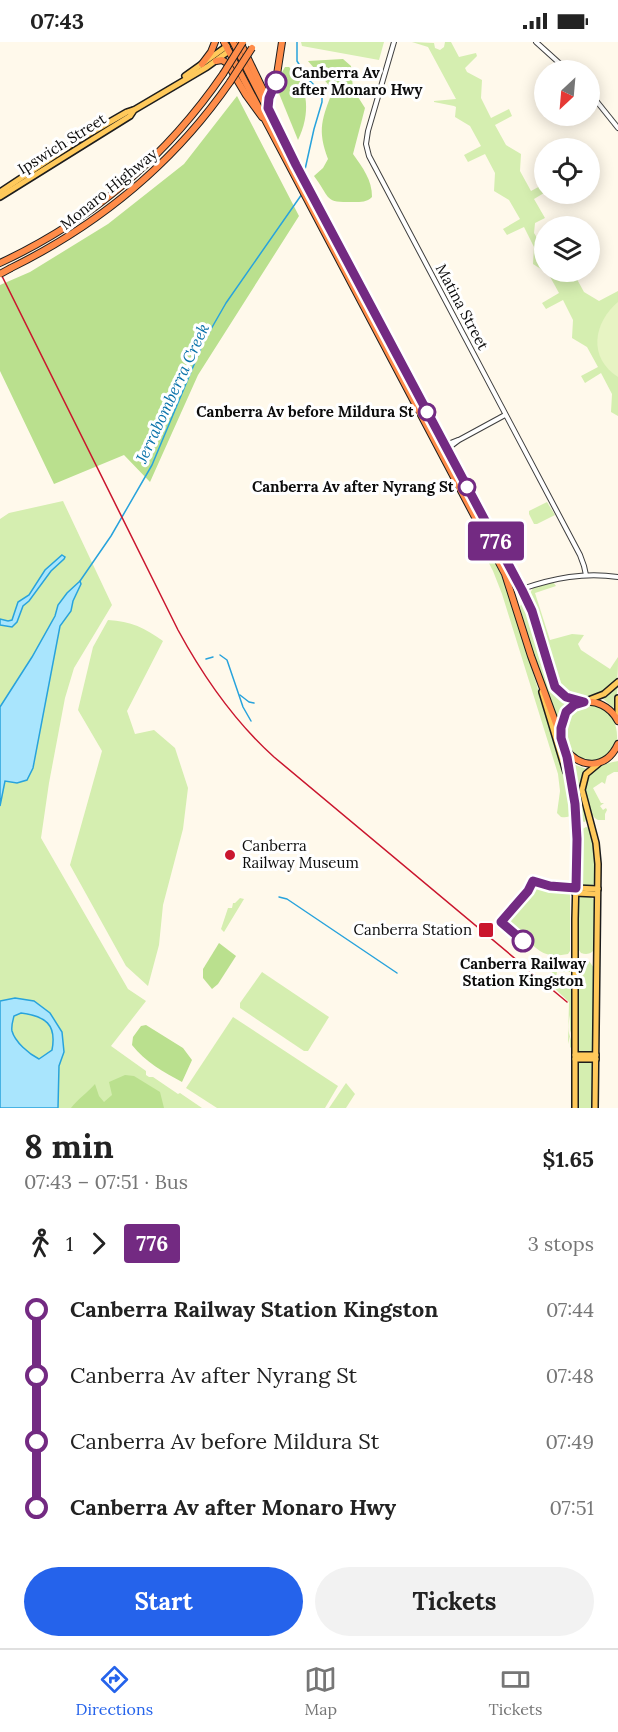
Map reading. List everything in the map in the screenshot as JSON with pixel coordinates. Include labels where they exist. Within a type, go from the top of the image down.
[{"type":"highway","points":[[202,64],[210,54],[215,42]]},
{"type":"highway","points":[[242,42],[270,127]]},
{"type":"highway","name":"Monaro Highway","points":[[0,263],[48,238],[87,213],[143,169],[198,108],[223,74],[242,42]]},
{"type":"highway","points":[[270,112],[268,102],[278,72],[282,42]]},
{"type":"highway","name":"Monaro Highway","points":[[0,274],[39,255],[81,229],[146,178],[201,121],[254,45]]},
{"type":"highway","points":[[229,46],[270,112],[306,199],[522,590],[532,611],[555,687],[566,697],[596,702],[607,707],[618,721]]},
{"type":"highway","points":[[216,61],[226,62],[311,192],[443,449],[507,578],[531,656],[563,744],[569,754],[579,761],[591,764],[618,757]]},
{"type":"highway","points":[[259,93],[272,84],[278,72]]},
{"type":"highway","points":[[243,90],[259,93],[268,102]]},
{"type":"highway","points":[[507,578],[513,586],[522,590]]},
{"type":"highway","points":[[519,616],[518,604],[522,590]]},
{"type":"highway","points":[[518,604],[522,600],[528,602]]},
{"type":"highway","points":[[563,744],[561,728],[563,717],[569,709],[584,701]]},
{"type":"highway","points":[[603,761],[613,753],[618,744]]},
{"type":"main road","name":"Ipswich Street","points":[[166,90],[229,46]]},
{"type":"main road","name":"Ipswich Street","points":[[0,197],[127,112],[216,61],[229,46]]},
{"type":"main road","name":"Ipswich Street","points":[[0,192],[37,171]]},
{"type":"main road","points":[[531,656],[575,804],[575,1108]]},
{"type":"main road","points":[[584,701],[604,694],[618,682]]},
{"type":"main road","points":[[618,698],[618,715]]},
{"type":"main road","points":[[563,744],[570,785]]},
{"type":"main road","points":[[595,1108],[597,850],[583,799],[582,787],[588,772],[603,761]]},
{"type":"main road","points":[[576,825],[591,825]]},
{"type":"main road","points":[[575,891],[598,891]]},
{"type":"main road","points":[[575,1057],[596,1057]]},
{"type":"street","name":"Matina Street","points":[[394,42],[368,131],[366,144],[369,156],[584,563],[586,575]]},
{"type":"street","points":[[536,42],[556,60]]},
{"type":"street","points":[[600,106],[618,128]]},
{"type":"street","points":[[443,449],[506,415]]},
{"type":"street","points":[[522,590],[558,578],[586,575],[618,577]]},
{"type":"green space","points":[[301,42],[384,42],[379,60],[302,46]]},
{"type":"green space","points":[[412,42],[434,43],[435,48],[440,50],[444,47],[445,42],[451,42],[459,57],[476,53],[477,56],[465,68],[467,72],[482,80],[481,98],[491,118],[509,109],[512,116],[495,125],[506,145],[521,154],[520,171],[531,191],[534,189],[534,204],[537,204],[544,216],[534,216],[534,247],[524,227],[507,235],[503,229],[520,219],[509,200],[494,191],[495,173],[485,154],[468,162],[464,155],[481,146],[470,126],[455,117],[456,107],[434,102],[456,99],[428,47]]},
{"type":"green space","points":[[343,59],[351,66],[353,89],[365,108],[353,154],[369,180],[372,197],[361,202],[332,200],[314,176],[323,168],[328,159],[322,124],[333,90],[308,61]]},
{"type":"green space","points":[[285,67],[289,67],[301,83],[306,102],[305,121],[298,140],[278,91],[281,74]]},
{"type":"green space","points":[[237,96],[299,216],[198,375],[150,482],[124,455],[54,484],[0,371],[0,285],[30,272],[108,224],[184,164]]},
{"type":"green space","points":[[553,282],[578,282],[584,292],[599,301],[618,291],[618,416],[611,412],[612,394],[601,373],[585,383],[581,376],[598,367],[587,347],[572,338],[573,320],[563,300],[546,309],[542,303],[559,293]]},
{"type":"green space","points":[[618,302],[618,377],[602,360],[597,340],[603,320]]},
{"type":"green space","points":[[63,501],[112,605],[74,668],[65,698],[41,838],[128,989],[146,1001],[111,1046],[146,1071],[146,1075],[153,1077],[202,1108],[0,1108],[0,519],[9,513]]},
{"type":"green space","points":[[547,502],[555,515],[534,524],[529,511]]},
{"type":"green space","points":[[477,533],[497,565],[507,589],[572,798],[573,812],[567,817],[561,817],[557,813],[560,791],[558,774],[502,594],[475,536]]},
{"type":"green space","points":[[553,582],[556,586],[535,593],[550,640],[572,634],[584,635],[578,644],[581,650],[610,669],[618,657],[617,680],[612,686],[598,694],[573,696],[560,688],[554,678],[545,639],[543,639],[529,595],[533,588]]},
{"type":"green space","points":[[522,602],[525,602],[528,607],[551,681],[572,702],[556,719],[532,653],[520,607]]},
{"type":"green space","points":[[108,620],[137,626],[163,641],[127,711],[135,734],[154,730],[175,748],[188,788],[183,829],[163,905],[159,945],[148,986],[126,966],[70,865],[102,751],[78,710],[93,647]]},
{"type":"green space","points":[[618,685],[615,709],[602,698]]},
{"type":"green space","points":[[580,705],[604,708],[613,720],[617,740],[611,751],[603,758],[593,760],[583,758],[567,745],[564,735],[567,715]]},
{"type":"green space","points":[[618,761],[618,772],[607,776],[605,784],[602,782],[593,788],[601,803],[604,803],[600,806],[603,810],[606,808],[607,810],[605,820],[598,820],[592,815],[588,804],[587,780],[590,774],[601,766]]},
{"type":"green space","points":[[570,763],[587,769],[580,787],[587,818],[585,822],[578,817]]},
{"type":"green space","points":[[586,827],[590,828],[596,862],[595,883],[590,887],[583,887],[578,883],[579,831]]},
{"type":"green space","points":[[535,886],[570,894],[570,951],[568,954],[549,955],[539,951],[526,938],[527,936],[522,934],[507,918]]},
{"type":"green space","points":[[577,894],[589,895],[595,901],[595,947],[588,954],[581,953],[577,947]]},
{"type":"green space","points":[[240,898],[244,899],[224,932],[221,929],[228,908],[232,908],[233,903]]},
{"type":"green space","points":[[219,943],[236,956],[218,984],[212,989],[203,978],[203,969]]},
{"type":"green space","points":[[548,960],[570,962],[570,972],[557,972],[555,977],[557,980],[570,979],[570,991],[571,984],[573,984],[572,1036],[570,1015],[568,1044],[569,1002],[548,982],[554,974],[544,965]]},
{"type":"green space","points":[[583,961],[589,961],[594,968],[592,1053],[578,1053],[577,1051],[578,968]]},
{"type":"green space","points":[[262,972],[329,1017],[308,1051],[304,1051],[240,1008],[240,1003]]},
{"type":"green space","points":[[233,1017],[338,1086],[325,1108],[217,1108],[186,1088]]},
{"type":"green space","points":[[146,1025],[183,1048],[192,1060],[182,1082],[149,1062],[132,1045],[133,1037],[141,1026]]},
{"type":"green space","points":[[577,1063],[593,1063],[593,1108],[577,1108]]},
{"type":"green space","points":[[125,1075],[134,1076],[160,1092],[164,1108],[71,1108],[95,1084],[104,1102],[112,1095],[109,1082]]},
{"type":"green space","points":[[346,1083],[355,1094],[346,1108],[329,1108]]},
{"type":"water","points":[[62,555],[64,559],[51,571],[23,606],[17,622],[12,627],[0,625],[0,619],[12,620],[18,602],[29,595],[45,570]]},
{"type":"water","points":[[80,581],[81,584],[71,611],[60,626],[33,768],[27,780],[17,783],[5,781],[0,806],[0,707],[32,657],[55,616],[58,605]]},
{"type":"water","points":[[15,998],[34,1001],[50,1013],[62,1032],[64,1052],[59,1066],[58,1108],[0,1108],[0,1001]],"holes":[[[21,1013],[37,1016],[51,1028],[52,1050],[39,1059],[23,1047],[12,1031],[14,1016]]]},
{"type":"waterway","name":"Jerrabomberra Creek","points":[[297,42],[297,61],[322,97],[304,174]]},
{"type":"waterway","name":"Jerrabomberra Creek","points":[[80,581],[111,536],[152,465],[203,343],[226,303],[302,194]]},
{"type":"waterway","points":[[220,655],[227,660],[243,707],[251,721]]},
{"type":"waterway","points":[[206,659],[213,657]]},
{"type":"waterway","points":[[240,695],[254,703]]},
{"type":"waterway","points":[[279,897],[287,899],[397,973]]},
{"type":"railway","points":[[0,272],[178,630],[209,681],[233,714],[274,757],[567,1002]]},
{"type":"bus line","name":"776","points":[[276,82],[268,108],[296,165],[522,590],[532,611],[554,685],[564,696],[584,702],[574,705],[566,712],[561,728],[561,738],[567,757],[575,804],[576,888],[550,886],[533,881],[528,891],[501,922],[523,941]]},
{"type":"place","name":"Canberra Av after Monaro Hwy","points":[[276,82]]},
{"type":"place","name":"Canberra Av before Mildura St","points":[[427,412]]},
{"type":"place","name":"Canberra Av after Nyrang St","points":[[467,487]]},
{"type":"place","name":"Canberra Railway Museum","points":[[230,855]]},
{"type":"place","name":"Canberra Station","points":[[486,930]]},
{"type":"place","name":"Canberra Railway Station Kingston","points":[[523,941]]}]
